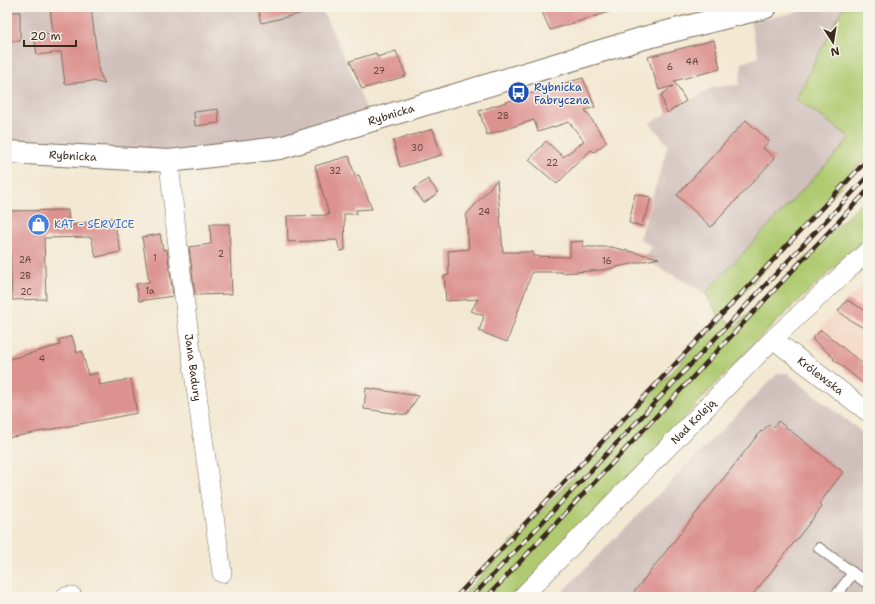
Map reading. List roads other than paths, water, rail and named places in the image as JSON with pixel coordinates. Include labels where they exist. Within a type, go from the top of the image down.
[{"type":"street","name":"Rybnicka","points":[[7,152],[169,162],[280,148],[636,40],[766,7]]},
{"type":"street","name":"Jana Badury","points":[[169,162],[176,236],[222,573]]},
{"type":"street","name":"Nad Koleją","points":[[522,597],[773,339],[868,251]]},
{"type":"street","name":"Królewska","points":[[773,339],[868,412]]},
{"type":"lane","points":[[819,548],[868,584]]},
{"type":"lane","points":[[835,597],[853,573]]},
{"type":"railway","points":[[456,597],[868,159]]},
{"type":"railway","points":[[472,597],[868,176]]},
{"type":"railway","points":[[487,597],[868,190]]},
{"type":"place","name":"Rybnicka Fabryczna","points":[[519,93]]},
{"type":"place","name":"KAT - SERVICE","points":[[38,224]]}]
